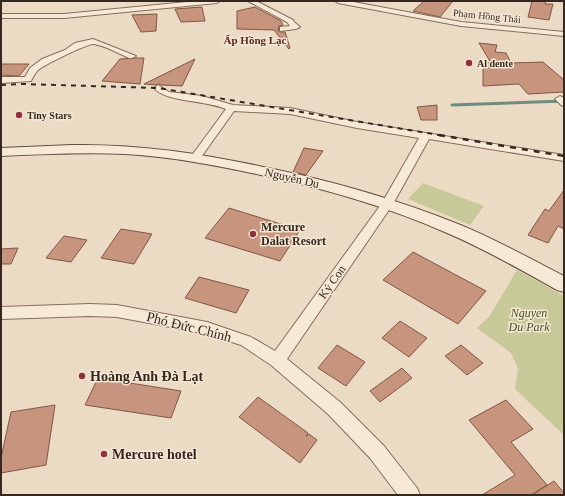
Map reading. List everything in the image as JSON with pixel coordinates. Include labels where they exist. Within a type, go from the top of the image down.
[{"type":"street","points":[[1,16],[64,16],[217,1]]},
{"type":"street","points":[[252,1],[291,21],[290,23],[296,27],[283,29]]},
{"type":"street","name":"Phạm Hồng Thái","points":[[338,1],[461,24],[564,34]]},
{"type":"street","points":[[1,80],[28,79],[33,70],[45,61],[68,52],[78,45],[93,41],[132,56]]},
{"type":"street","points":[[158,88],[167,94],[202,99],[231,108],[290,111],[357,125],[564,158]]},
{"type":"street","points":[[195,158],[231,108]]},
{"type":"street","name":"Ký Con","points":[[277,360],[387,204],[426,136]]},
{"type":"street","name":"Nguyễn Du","points":[[1,152],[93,149],[143,151],[195,158],[270,172],[341,189],[437,222],[487,244],[564,285]]},
{"type":"street","name":"Phó Đức Chính","points":[[1,313],[90,310],[117,311],[206,328],[246,341],[277,360],[334,408],[377,452],[410,495]]},
{"type":"green space","points":[[423,183],[484,206],[470,225],[408,199]]},
{"type":"green space","name":"Nguyen Du Park","points":[[517,270],[564,296],[564,435],[515,389],[518,369],[511,353],[477,328],[489,317]]},
{"type":"building","points":[[424,1],[453,1],[440,17],[413,11]]},
{"type":"building","points":[[532,1],[546,1],[545,4],[553,4],[549,20],[528,17]]},
{"type":"building","points":[[202,7],[205,21],[181,22],[175,9]]},
{"type":"building","points":[[255,7],[281,21],[283,25],[279,26],[278,31],[285,32],[290,48],[289,49],[274,30],[237,29],[237,11]]},
{"type":"building","points":[[157,14],[156,31],[141,32],[132,15]]},
{"type":"building","points":[[479,43],[497,45],[495,52],[506,53],[511,63],[543,62],[564,80],[564,92],[528,94],[519,84],[483,86],[483,62],[491,63]]},
{"type":"building","points":[[144,58],[140,84],[102,81],[120,59]]},
{"type":"building","points":[[195,59],[182,86],[144,84]]},
{"type":"building","points":[[1,64],[29,64],[19,76],[1,75]]},
{"type":"building","points":[[437,105],[437,120],[421,120],[417,107]]},
{"type":"building","points":[[304,148],[323,151],[306,175],[293,172]]},
{"type":"building","points":[[564,190],[564,229],[558,226],[548,243],[528,235],[545,209],[549,211]]},
{"type":"building","name":"Mercure Dalat Resort","points":[[229,208],[300,230],[280,261],[205,238]]},
{"type":"building","points":[[121,229],[152,234],[134,264],[101,258]]},
{"type":"building","points":[[64,236],[87,240],[71,262],[46,258]]},
{"type":"building","points":[[18,248],[11,264],[1,264],[1,249]]},
{"type":"building","points":[[413,252],[486,291],[458,324],[383,280]]},
{"type":"building","points":[[199,277],[249,290],[236,313],[185,298]]},
{"type":"building","points":[[400,321],[427,338],[409,357],[382,338]]},
{"type":"building","points":[[337,345],[365,362],[346,386],[318,368]]},
{"type":"building","points":[[461,345],[483,363],[467,375],[445,356]]},
{"type":"building","points":[[402,368],[412,378],[380,402],[370,391]]},
{"type":"building","points":[[98,378],[181,391],[171,418],[85,405]]},
{"type":"building","points":[[258,397],[308,433],[306,436],[309,434],[317,440],[300,463],[239,417]]},
{"type":"building","points":[[506,400],[533,429],[511,442],[547,485],[531,495],[482,495],[515,475],[469,420]]},
{"type":"building","points":[[55,405],[46,465],[1,473],[1,458],[11,412]]},
{"type":"building","points":[[554,481],[564,495],[532,495]]},
{"type":"waterway","points":[[452,105],[564,101]]},
{"type":"railway","points":[[1,85],[23,84],[158,88],[445,136]]},
{"type":"railway","points":[[439,135],[564,156]]},
{"type":"place","name":"Al dente","points":[[469,63]]},
{"type":"place","name":"Tiny Stars","points":[[19,115]]},
{"type":"place","name":"Mercure Dalat Resort","points":[[253,234]]},
{"type":"place","name":"Hoàng Anh Đà Lạt","points":[[82,376]]},
{"type":"place","name":"Mercure hotel","points":[[104,454]]},
{"type":"district","name":"Ấp Hồng Lạc","points":[[255,40]]}]
